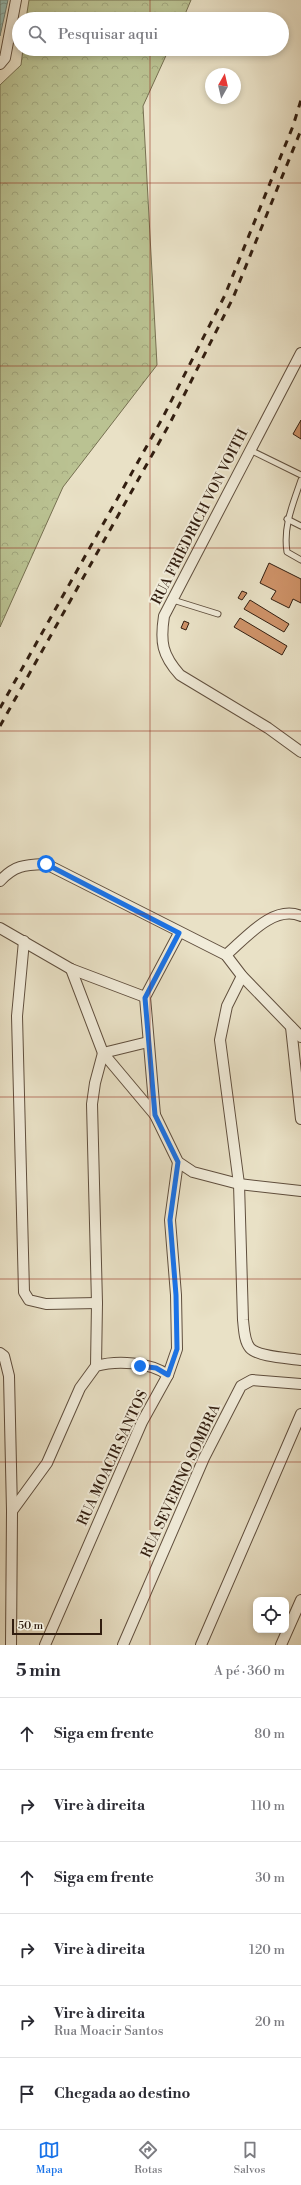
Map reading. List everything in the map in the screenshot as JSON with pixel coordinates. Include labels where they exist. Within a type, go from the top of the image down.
[{"type":"street","points":[[14,12],[16,0]]},
{"type":"street","points":[[0,64],[5,58],[12,21]]},
{"type":"street","name":"RUA FRIEDRICH VON VOITH","points":[[301,353],[164,616],[161,636],[169,663],[180,675],[268,728],[301,752]]},
{"type":"street","points":[[0,881],[8,872],[23,865],[46,864],[179,933],[226,955],[242,976],[301,1036]]},
{"type":"street","points":[[226,955],[269,920],[283,913],[301,916]]},
{"type":"street","points":[[0,928],[71,969],[145,998]]},
{"type":"street","points":[[155,1115],[145,998],[179,933]]},
{"type":"street","points":[[24,941],[17,1016],[24,1292],[29,1300],[46,1304],[97,1303]]},
{"type":"street","points":[[71,969],[103,1053],[155,1115],[178,1162],[193,1172],[239,1184],[301,1191]]},
{"type":"street","points":[[242,976],[227,1006],[220,1040],[239,1184],[243,1320],[246,1339],[250,1348],[260,1354],[301,1360]]},
{"type":"street","points":[[292,1027],[301,1119]]},
{"type":"street","points":[[103,1053],[148,1042]]},
{"type":"street","points":[[96,1366],[97,1303],[92,1104],[95,1083],[103,1053]]},
{"type":"street","name":"RUA MOACIR SANTOS","points":[[45,1645],[142,1422],[168,1375],[177,1349],[176,1295],[170,1220],[178,1162]]},
{"type":"street","points":[[0,1353],[4,1356],[9,1376],[12,1511],[11,1645]]},
{"type":"street","points":[[12,1511],[47,1463],[85,1378],[96,1366],[122,1363],[152,1367],[168,1375]]},
{"type":"street","name":"RUA SEVERINO SOMBRA","points":[[123,1645],[204,1458],[241,1386],[252,1380],[301,1384]]},
{"type":"street","points":[[202,1645],[301,1414]]},
{"type":"street","points":[[281,1645],[301,1600]]},
{"type":"lane","points":[[250,450],[301,475]]},
{"type":"lane","points":[[301,480],[287,519],[287,552],[301,560]]},
{"type":"lane","points":[[287,519],[301,526]]},
{"type":"lane","points":[[173,600],[218,614]]},
{"type":"green space","points":[[29,0],[191,0],[186,12],[27,12]]},
{"type":"green space","points":[[22,56],[166,56],[143,106],[157,365],[63,487],[0,627],[0,85],[21,65]]},
{"type":"water","points":[[0,0],[8,0],[0,36]]},
{"type":"building","points":[[301,420],[301,439],[293,434]]},
{"type":"building","points":[[269,563],[301,579],[301,603],[293,599],[289,608],[271,599],[276,591],[260,583]]},
{"type":"building","points":[[242,591],[247,593],[242,600],[238,598]]},
{"type":"building","points":[[250,600],[289,624],[284,632],[244,609]]},
{"type":"building","points":[[240,618],[287,646],[282,655],[234,627]]},
{"type":"building","points":[[184,621],[189,623],[186,630],[181,628]]},
{"type":"railway","points":[[0,708],[162,419],[225,295],[293,126],[301,100]]},
{"type":"railway","points":[[0,726],[170,423],[233,298],[301,130]]},
{"type":"route","points":[[46,864],[179,933],[145,998],[155,1115],[178,1162],[170,1207],[176,1295],[177,1349],[168,1375],[156,1368],[140,1366]]}]
